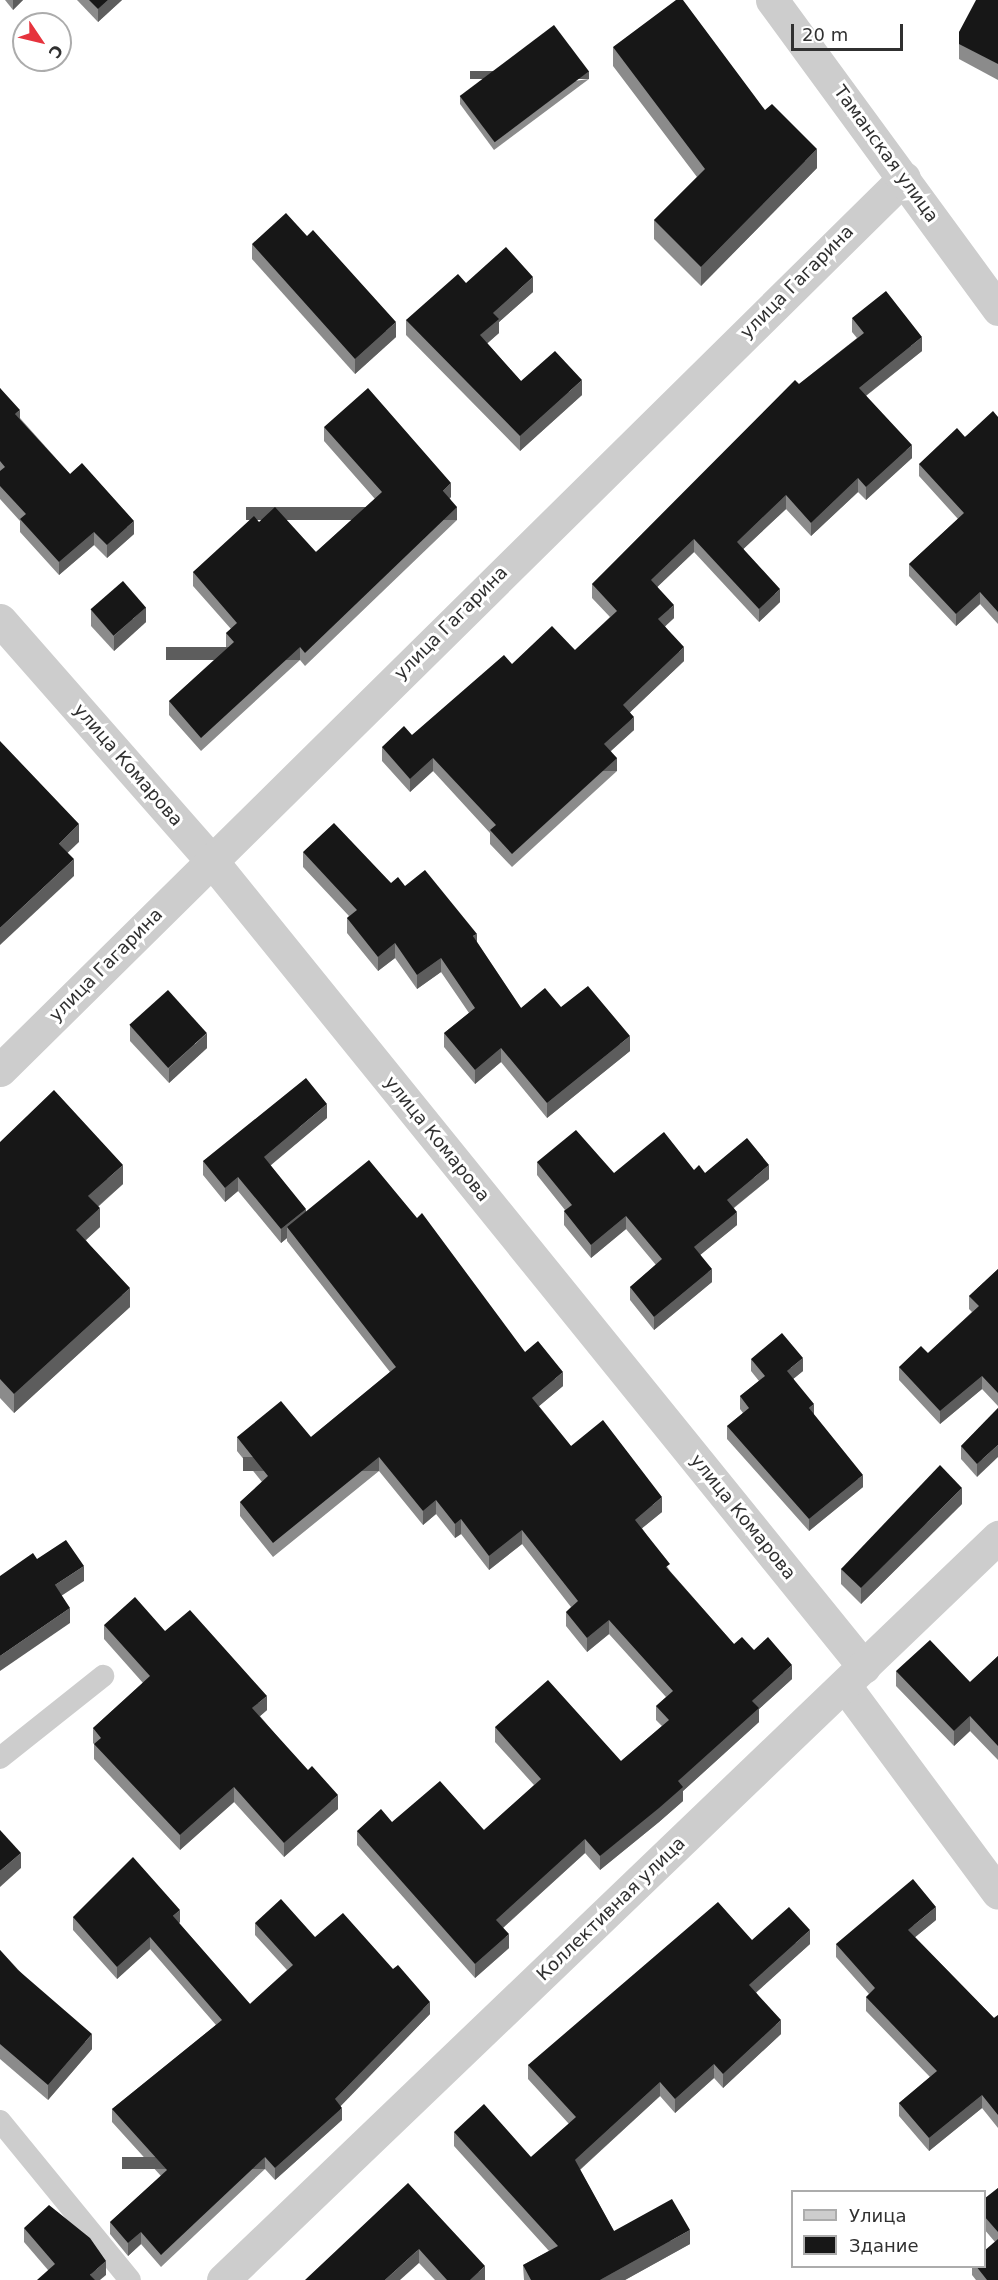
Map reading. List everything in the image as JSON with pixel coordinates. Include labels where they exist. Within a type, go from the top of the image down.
[{"type":"street","name":"Таманская улица","points":[[772,0],[998,309]]},
{"type":"street","name":"улица Гагарина","points":[[0,1070],[904,178]]},
{"type":"street","name":"улица Комарова","points":[[0,620],[211,860],[855,1677],[998,1893]]},
{"type":"street","name":"Коллективная улица","points":[[223,2280],[855,1677],[998,1537]]},
{"type":"lane","points":[[0,1758],[102,1676]]},
{"type":"lane","points":[[0,2121],[130,2280]]},
{"type":"building","points":[[89,0],[108,0],[98,9]]},
{"type":"building","points":[[676,0],[683,0],[765,110],[772,104],[817,149],[701,267],[654,220],[705,169],[613,47]]},
{"type":"building","points":[[976,0],[998,0],[998,64],[959,44],[959,32]]},
{"type":"building","points":[[554,25],[589,71],[495,142],[460,96]]},
{"type":"building","points":[[286,213],[307,236],[313,230],[396,322],[355,359],[252,244]]},
{"type":"building","points":[[506,247],[533,277],[493,313],[499,319],[480,335],[521,381],[555,351],[582,380],[520,436],[406,320],[458,274],[466,283]]},
{"type":"building","points":[[886,291],[922,337],[859,388],[912,445],[866,487],[858,478],[811,523],[786,495],[737,542],[780,589],[759,609],[694,539],[651,580],[674,605],[658,619],[684,647],[623,705],[634,717],[604,744],[617,758],[512,854],[490,830],[496,825],[433,758],[410,779],[382,747],[404,726],[412,735],[504,655],[512,664],[552,626],[575,650],[617,611],[592,584],[795,380],[799,384],[864,333],[852,318]]},
{"type":"building","points":[[0,388],[20,410],[15,414],[70,474],[82,463],[134,521],[107,545],[94,532],[59,562],[20,519],[26,514],[0,486],[0,471],[5,467],[0,461]]},
{"type":"building","points":[[368,388],[451,483],[443,491],[457,507],[305,653],[300,647],[201,738],[169,701],[234,642],[226,633],[237,623],[193,572],[254,516],[259,522],[275,507],[316,552],[382,492],[324,427]]},
{"type":"building","points":[[993,411],[998,417],[998,612],[980,592],[956,614],[909,564],[964,513],[919,464],[957,428],[965,437]]},
{"type":"building","points":[[123,581],[146,607],[114,636],[91,609]]},
{"type":"building","points":[[0,741],[79,824],[59,844],[74,859],[0,928]]},
{"type":"building","points":[[334,823],[391,883],[398,877],[405,886],[425,870],[477,934],[473,936],[521,1008],[545,988],[561,1007],[588,986],[630,1036],[547,1103],[501,1048],[475,1070],[444,1033],[475,1008],[441,958],[417,975],[395,943],[378,957],[347,918],[357,910],[303,852]]},
{"type":"building","points":[[168,990],[207,1033],[168,1068],[129,1025]]},
{"type":"building","points":[[306,1078],[327,1104],[264,1157],[306,1209],[281,1229],[238,1177],[225,1188],[203,1161]]},
{"type":"building","points":[[54,1090],[123,1165],[88,1196],[100,1208],[76,1230],[130,1288],[14,1394],[0,1379],[0,1142]]},
{"type":"building","points":[[576,1130],[614,1173],[664,1132],[694,1170],[699,1165],[705,1173],[747,1138],[769,1165],[727,1200],[737,1212],[694,1247],[712,1269],[654,1317],[630,1287],[662,1259],[626,1216],[591,1245],[564,1211],[572,1205],[537,1162]]},
{"type":"building","points":[[369,1160],[417,1218],[422,1213],[525,1352],[538,1341],[563,1372],[532,1398],[571,1446],[603,1420],[662,1497],[635,1520],[670,1564],[666,1567],[734,1644],[742,1637],[754,1650],[768,1637],[792,1665],[752,1701],[759,1708],[678,1781],[683,1787],[659,1808],[600,1856],[585,1839],[496,1920],[509,1934],[475,1964],[357,1831],[381,1809],[392,1822],[440,1781],[484,1830],[541,1779],[495,1727],[548,1680],[621,1761],[669,1720],[656,1706],[673,1691],[609,1620],[587,1638],[566,1612],[578,1601],[522,1530],[489,1556],[461,1519],[455,1524],[436,1500],[423,1511],[379,1457],[273,1543],[240,1502],[268,1476],[237,1437],[281,1401],[311,1437],[396,1367],[287,1227]]},
{"type":"building","points":[[998,1269],[998,1393],[982,1376],[940,1411],[899,1367],[921,1346],[928,1353],[979,1306],[969,1296]]},
{"type":"building","points":[[782,1333],[803,1358],[787,1371],[814,1404],[809,1408],[863,1475],[809,1519],[727,1426],[749,1408],[740,1396],[765,1376],[751,1359]]},
{"type":"building","points":[[998,1408],[998,1445],[977,1464],[961,1446]]},
{"type":"building","points":[[940,1465],[962,1488],[861,1588],[841,1569]]},
{"type":"building","points":[[66,1540],[84,1566],[55,1585],[70,1608],[0,1656],[0,1576],[33,1553],[37,1559]]},
{"type":"building","points":[[135,1597],[165,1631],[190,1610],[267,1696],[252,1708],[308,1770],[312,1766],[338,1795],[284,1843],[234,1787],[180,1835],[94,1744],[101,1738],[93,1728],[150,1676],[104,1625]]},
{"type":"building","points":[[930,1640],[970,1682],[998,1656],[998,1746],[970,1716],[954,1731],[896,1671]]},
{"type":"building","points":[[0,1830],[21,1853],[0,1871]]},
{"type":"building","points":[[133,1857],[180,1910],[173,1916],[250,2004],[293,1965],[255,1923],[281,1899],[315,1937],[343,1913],[393,1969],[398,1965],[430,2002],[335,2099],[342,2108],[275,2168],[265,2157],[161,2255],[141,2232],[128,2243],[110,2222],[167,2170],[112,2109],[222,2020],[150,1937],[117,1967],[73,1917]]},
{"type":"building","points":[[913,1879],[936,1907],[908,1930],[994,2018],[998,2015],[998,2115],[982,2095],[929,2138],[899,2103],[937,2071],[866,1997],[875,1988],[836,1944]]},
{"type":"building","points":[[718,1902],[752,1940],[789,1907],[810,1930],[749,1985],[781,2020],[723,2074],[714,2064],[675,2099],[660,2082],[575,2160],[614,2231],[672,2199],[690,2230],[600,2280],[531,2280],[523,2265],[558,2246],[454,2132],[484,2104],[531,2157],[576,2117],[528,2065]]},
{"type":"building","points":[[0,1950],[18,1970],[92,2034],[48,2085],[0,2044]]},
{"type":"building","points":[[408,2183],[485,2266],[470,2280],[447,2280],[419,2249],[385,2280],[305,2280]]},
{"type":"building","points":[[998,2188],[998,2232],[986,2218],[986,2197]]},
{"type":"building","points":[[49,2205],[90,2238],[106,2261],[90,2275],[95,2280],[37,2280],[55,2264],[24,2228]]},
{"type":"building","points":[[998,2239],[998,2280],[987,2280],[978,2268],[986,2268],[986,2249]]}]
